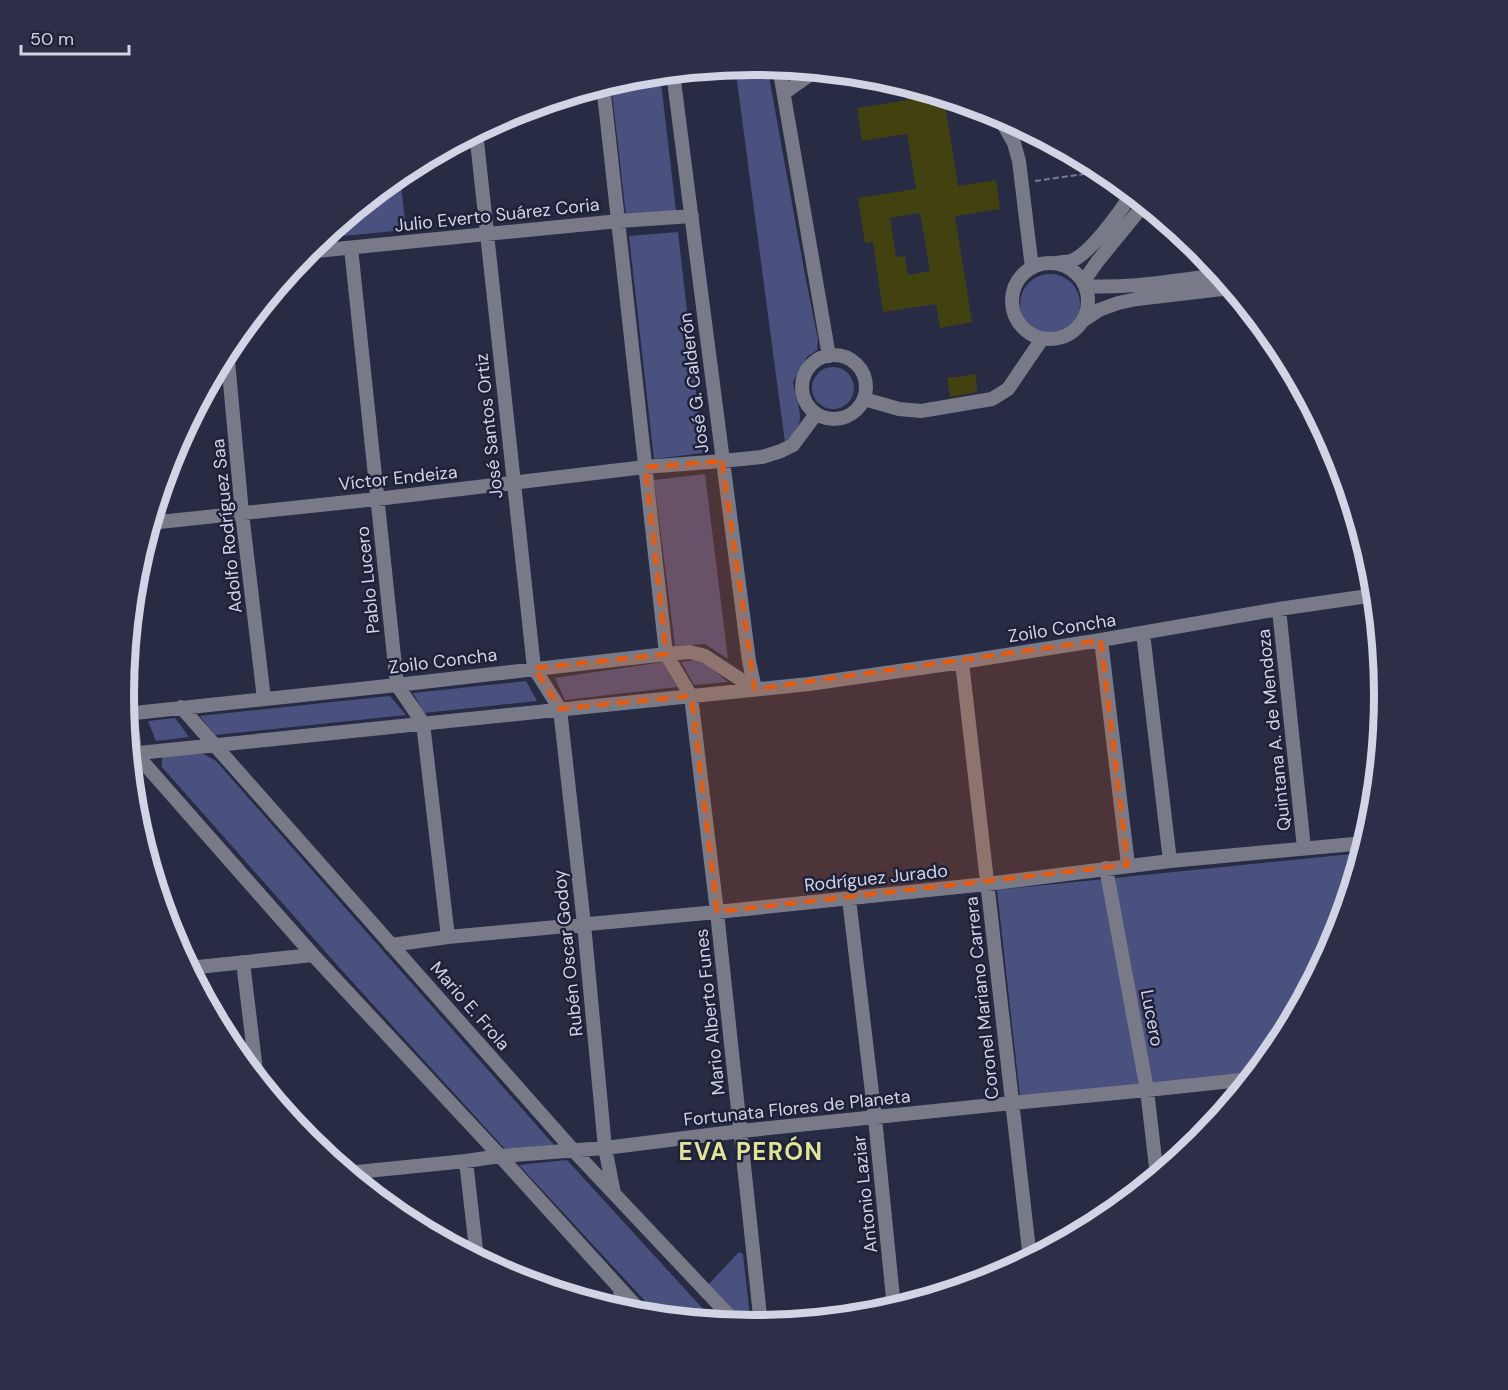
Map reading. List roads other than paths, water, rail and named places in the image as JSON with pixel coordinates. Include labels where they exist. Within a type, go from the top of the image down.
[{"type":"street","points":[[781,76],[829,356]]},
{"type":"street","points":[[784,93],[805,77]]},
{"type":"street","name":"José G. Calderón","points":[[674,80],[722,461],[749,661],[755,689]]},
{"type":"street","points":[[604,94],[666,654],[691,696]]},
{"type":"street","points":[[1006,129],[1014,143],[1019,161],[1032,268]]},
{"type":"street","name":"José Santos Ortiz","points":[[477,141],[534,668],[561,709]]},
{"type":"street","points":[[1128,200],[1082,254],[1071,261],[1046,263],[1032,268],[1023,275],[1012,295],[1012,307],[1022,327],[1031,335],[1052,340],[1071,334],[1084,320],[1099,310],[1118,303],[1222,289]]},
{"type":"street","points":[[1084,284],[1096,262],[1139,210]]},
{"type":"street","name":"Julio Everto Suárez Coria","points":[[323,251],[619,221],[692,216]]},
{"type":"street","name":"Pablo Lucero","points":[[351,248],[397,685],[423,723],[448,937]]},
{"type":"street","points":[[1053,263],[1078,274],[1084,284],[1089,303],[1084,320]]},
{"type":"street","points":[[1084,284],[1108,287],[1125,286],[1211,276]]},
{"type":"street","points":[[864,399],[899,409],[921,411],[992,399],[1008,389],[1042,339]]},
{"type":"street","points":[[829,356],[848,358],[862,371],[866,380],[864,399],[852,414],[844,418],[834,420],[816,414],[804,399],[802,390],[806,372],[812,364],[829,356]]},
{"type":"street","name":"Adolfo Rodríguez Saa","points":[[229,366],[242,513],[264,699]]},
{"type":"street","name":"Víctor Endeiza","points":[[159,522],[645,467],[762,457],[782,452],[793,445],[816,414]]},
{"type":"street","name":"Zoilo Concha","points":[[137,753],[809,684],[962,662],[1366,596]]},
{"type":"street","name":"Quintana A. de Mendoza","points":[[1279,609],[1304,848]]},
{"type":"street","points":[[1143,633],[1170,861]]},
{"type":"street","points":[[1101,640],[1128,865]]},
{"type":"street","name":"Zoilo Concha","points":[[134,713],[690,652],[705,656],[755,689]]},
{"type":"street","name":"Coronel Mariano Carrera","points":[[962,662],[1029,1250]]},
{"type":"street","name":"Mario Alberto Funes","points":[[691,696],[717,912],[760,1315]]},
{"type":"street","name":"Mario E. Frola","points":[[181,707],[572,1149],[728,1314]]},
{"type":"street","name":"Rubén Oscar Godoy","points":[[561,709],[605,1148],[614,1193]]},
{"type":"street","points":[[137,760],[313,955],[634,1303]]},
{"type":"street","name":"Rodríguez Jurado","points":[[391,945],[448,937],[987,884],[1128,865],[1356,844]]},
{"type":"street","name":"Lucero","points":[[1106,868],[1147,1090],[1156,1167]]},
{"type":"street","name":"Antonio Laziar","points":[[849,898],[893,1299]]},
{"type":"street","points":[[197,967],[313,955]]},
{"type":"street","points":[[243,962],[255,1063]]},
{"type":"street","name":"Fortunata Flores de Planeta","points":[[358,1172],[1239,1080]]},
{"type":"street","points":[[466,1161],[476,1249]]},
{"type":"street","points":[[620,1289],[621,1300]]},
{"type":"district","name":"EVA PERÓN","points":[[751,1152]]}]
